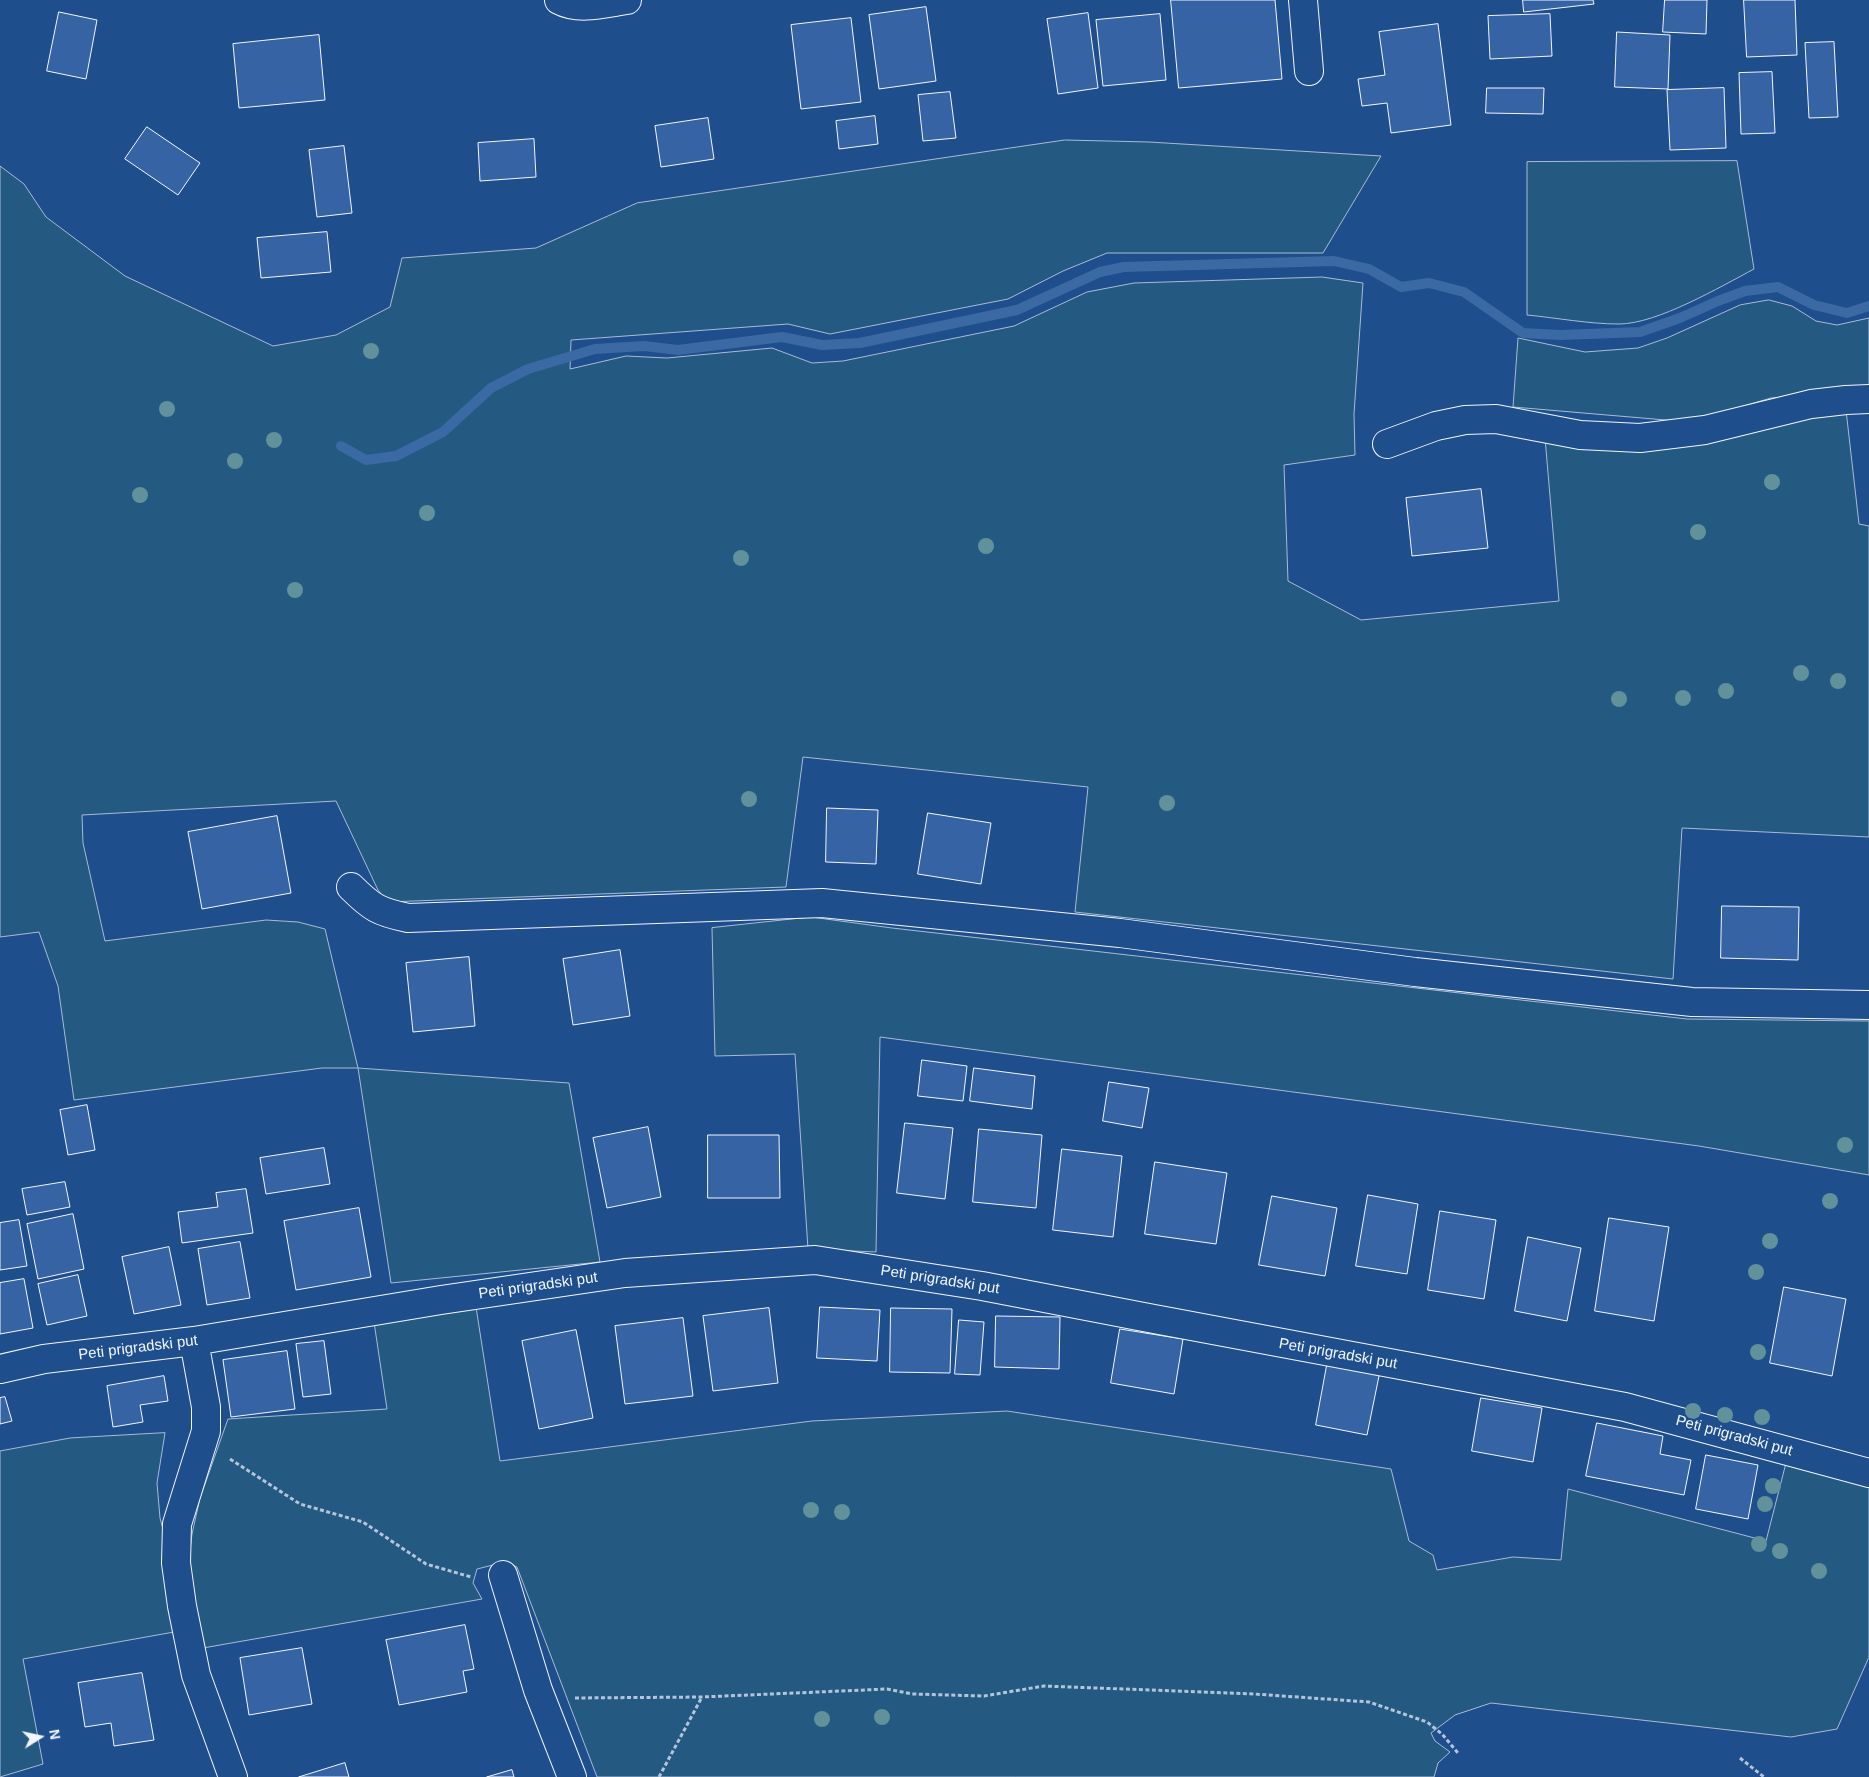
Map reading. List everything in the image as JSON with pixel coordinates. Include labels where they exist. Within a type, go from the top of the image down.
[{"type":"street","points":[[559,0],[588,6],[628,0]]},
{"type":"street","points":[[1303,0],[1309,72]]},
{"type":"street","points":[[1387,444],[1436,426],[1465,420],[1496,418],[1580,435],[1640,438],[1705,430],[1811,404],[1869,399]]},
{"type":"street","points":[[351,887],[371,906],[385,913],[408,918],[822,903],[1120,933],[1415,972],[1692,1002],[1869,1005]]},
{"type":"street","name":"Peti prigradski put","points":[[0,1369],[44,1359],[194,1341],[441,1300],[626,1274],[816,1260],[982,1286],[1154,1320],[1625,1407],[1869,1473]]},
{"type":"street","points":[[194,1341],[206,1407],[206,1431],[177,1524],[176,1563],[182,1606],[196,1675],[233,1777]]},
{"type":"street","points":[[503,1575],[538,1690],[572,1777]]},
{"type":"path","points":[[206,1431],[231,1461],[300,1504],[364,1522],[426,1564],[480,1580],[503,1575]]},
{"type":"path","points":[[574,1698],[702,1697],[887,1689],[912,1694],[984,1696],[1044,1686],[1254,1694],[1369,1702],[1427,1722],[1442,1734],[1458,1753]]},
{"type":"path","points":[[659,1777],[702,1697]]},
{"type":"path","points":[[1740,1758],[1764,1777]]},
{"type":"shaded area","points":[[1065,140],[1149,142],[1381,156],[1323,253],[1107,253],[1063,271],[1008,299],[830,334],[788,324],[571,340],[570,369],[626,356],[667,358],[772,348],[812,363],[843,361],[1014,326],[1087,292],[1134,283],[1322,277],[1363,283],[1354,414],[1355,455],[1284,465],[1288,581],[1361,620],[1559,601],[1545,438],[1700,444],[1846,410],[1859,524],[1869,526],[1869,837],[1682,828],[1673,979],[1075,912],[1088,787],[803,757],[786,887],[387,902],[378,890],[336,801],[82,815],[83,843],[105,941],[266,920],[298,922],[325,929],[358,1068],[322,1068],[74,1100],[58,986],[39,932],[0,937],[0,166],[24,184],[46,217],[125,276],[273,346],[336,335],[390,307],[402,258],[536,248],[637,203]]},
{"type":"shaded area","points":[[1737,161],[1754,269],[1688,303],[1651,318],[1634,322],[1619,324],[1596,323],[1527,315],[1527,162]]},
{"type":"shaded area","points":[[1769,300],[1792,306],[1816,321],[1837,325],[1869,318],[1869,389],[1771,398],[1689,422],[1513,407],[1518,338],[1585,352],[1638,348],[1667,338],[1740,305]]},
{"type":"shaded area","points":[[811,917],[892,928],[1687,1019],[1869,1021],[1869,1175],[1699,1146],[880,1037],[876,1252],[808,1249],[795,1054],[715,1056],[712,928]]},
{"type":"shaded area","points":[[358,1068],[569,1083],[600,1262],[391,1283]]},
{"type":"shaded area","points":[[476,1307],[500,1461],[812,1421],[1007,1411],[1391,1469],[1409,1541],[1433,1555],[1437,1570],[1513,1557],[1561,1560],[1568,1489],[1766,1541],[1788,1455],[1869,1480],[1869,1657],[1837,1729],[1791,1737],[1491,1703],[1455,1715],[1431,1733],[1435,1741],[1450,1752],[1438,1763],[1434,1777],[597,1777],[517,1567],[505,1562],[477,1569],[473,1583],[482,1599],[203,1648],[188,1567],[192,1534],[200,1498],[228,1419],[387,1409],[374,1322]]},
{"type":"shaded area","points":[[165,1433],[157,1483],[160,1518],[166,1541],[174,1632],[23,1659],[43,1764],[0,1777],[0,1451],[70,1438]]},
{"type":"building","points":[[1171,0],[1275,0],[1282,79],[1179,88]]},
{"type":"building","points":[[1523,0],[1593,0],[1594,4],[1524,12]]},
{"type":"building","points":[[1665,0],[1707,0],[1706,34],[1663,32]]},
{"type":"building","points":[[1744,0],[1795,0],[1797,55],[1747,57]]},
{"type":"building","points":[[926,7],[936,81],[879,89],[869,15]]},
{"type":"building","points":[[59,12],[97,20],[86,79],[47,71]]},
{"type":"building","points":[[1088,13],[1098,88],[1058,94],[1047,19]]},
{"type":"building","points":[[1160,14],[1166,80],[1103,86],[1096,20]]},
{"type":"building","points":[[1550,14],[1552,56],[1490,59],[1488,16]]},
{"type":"building","points":[[851,18],[861,102],[801,109],[791,25]]},
{"type":"building","points":[[1438,24],[1451,125],[1391,133],[1387,103],[1362,106],[1358,79],[1385,75],[1379,32]]},
{"type":"building","points":[[1617,32],[1670,35],[1668,89],[1615,87]]},
{"type":"building","points":[[319,35],[325,100],[239,108],[233,44]]},
{"type":"building","points":[[1834,42],[1838,117],[1809,118],[1805,43]]},
{"type":"building","points":[[1772,72],[1775,133],[1741,134],[1739,73]]},
{"type":"building","points":[[1487,88],[1544,88],[1543,114],[1486,113]]},
{"type":"building","points":[[1724,88],[1726,148],[1670,150],[1667,90]]},
{"type":"building","points":[[950,92],[956,138],[923,141],[918,95]]},
{"type":"building","points":[[875,116],[878,144],[839,149],[836,121]]},
{"type":"building","points":[[708,118],[714,159],[661,167],[655,126]]},
{"type":"building","points":[[147,127],[200,163],[178,195],[125,159]]},
{"type":"building","points":[[534,139],[536,177],[480,181],[478,143]]},
{"type":"building","points":[[344,146],[352,213],[317,217],[309,150]]},
{"type":"building","points":[[327,232],[331,272],[261,278],[257,238]]},
{"type":"building","points":[[1481,489],[1488,548],[1412,556],[1406,498]]},
{"type":"building","points":[[827,808],[878,810],[876,864],[826,862]]},
{"type":"building","points":[[928,813],[991,823],[981,884],[918,874]]},
{"type":"building","points":[[277,816],[291,893],[202,909],[188,832]]},
{"type":"building","points":[[1722,906],[1799,907],[1798,960],[1721,958]]},
{"type":"building","points":[[620,950],[630,1016],[573,1025],[563,959]]},
{"type":"building","points":[[469,957],[475,1026],[413,1032],[406,963]]},
{"type":"building","points":[[922,1060],[967,1066],[963,1101],[918,1096]]},
{"type":"building","points":[[974,1068],[1035,1076],[1032,1109],[970,1101]]},
{"type":"building","points":[[1109,1082],[1149,1088],[1142,1128],[1103,1121]]},
{"type":"building","points":[[87,1105],[95,1150],[68,1155],[60,1110]]},
{"type":"building","points":[[905,1123],[953,1128],[945,1199],[897,1193]]},
{"type":"building","points":[[648,1127],[661,1197],[607,1208],[593,1138]]},
{"type":"building","points":[[979,1129],[1042,1135],[1036,1208],[973,1202]]},
{"type":"building","points":[[708,1135],[779,1135],[780,1198],[708,1198]]},
{"type":"building","points":[[324,1148],[330,1184],[266,1194],[260,1158]]},
{"type":"building","points":[[1062,1149],[1122,1156],[1113,1237],[1053,1230]]},
{"type":"building","points":[[1155,1162],[1227,1173],[1216,1244],[1145,1234]]},
{"type":"building","points":[[65,1182],[70,1207],[27,1215],[22,1189]]},
{"type":"building","points":[[246,1189],[253,1233],[182,1243],[178,1212],[218,1207],[216,1193]]},
{"type":"building","points":[[1368,1195],[1418,1204],[1407,1274],[1356,1266]]},
{"type":"building","points":[[1272,1196],[1337,1208],[1325,1276],[1259,1265]]},
{"type":"building","points":[[359,1208],[371,1277],[296,1290],[284,1221]]},
{"type":"building","points":[[1440,1211],[1496,1220],[1484,1299],[1428,1290]]},
{"type":"building","points":[[73,1214],[84,1269],[38,1279],[27,1224]]},
{"type":"building","points":[[1609,1218],[1669,1227],[1654,1321],[1595,1311]]},
{"type":"building","points":[[19,1220],[27,1266],[0,1270],[0,1223]]},
{"type":"building","points":[[1528,1237],[1581,1248],[1567,1321],[1515,1311]]},
{"type":"building","points":[[240,1242],[250,1298],[207,1305],[198,1249]]},
{"type":"building","points":[[169,1247],[181,1305],[134,1314],[122,1257]]},
{"type":"building","points":[[78,1275],[87,1316],[47,1325],[38,1284]]},
{"type":"building","points":[[24,1279],[33,1328],[0,1334],[0,1283]]},
{"type":"building","points":[[1784,1287],[1846,1299],[1832,1376],[1770,1363]]},
{"type":"building","points":[[820,1307],[880,1310],[877,1361],[817,1358]]},
{"type":"building","points":[[769,1308],[778,1383],[713,1391],[703,1316]]},
{"type":"building","points":[[891,1308],[952,1309],[950,1373],[890,1372]]},
{"type":"building","points":[[996,1316],[1060,1317],[1059,1369],[995,1367]]},
{"type":"building","points":[[683,1318],[693,1396],[625,1404],[615,1326]]},
{"type":"building","points":[[959,1320],[984,1322],[980,1375],[955,1374]]},
{"type":"building","points":[[1120,1329],[1183,1339],[1174,1394],[1111,1383]]},
{"type":"building","points":[[576,1330],[593,1418],[539,1429],[522,1341]]},
{"type":"building","points":[[324,1341],[331,1394],[303,1397],[296,1344]]},
{"type":"building","points":[[287,1351],[295,1409],[231,1417],[223,1360]]},
{"type":"building","points":[[1328,1360],[1380,1371],[1367,1435],[1316,1425]]},
{"type":"building","points":[[164,1376],[168,1401],[140,1405],[143,1422],[113,1427],[107,1386]]},
{"type":"building","points":[[5,1397],[12,1421],[0,1424],[0,1398]]},
{"type":"building","points":[[1481,1398],[1542,1408],[1533,1462],[1472,1451]]},
{"type":"building","points":[[1597,1423],[1663,1436],[1660,1454],[1691,1460],[1684,1495],[1586,1476]]},
{"type":"building","points":[[1706,1455],[1758,1465],[1748,1519],[1696,1509]]},
{"type":"building","points":[[465,1625],[474,1669],[463,1671],[467,1692],[399,1705],[386,1640]]},
{"type":"building","points":[[302,1648],[312,1704],[249,1715],[240,1658]]},
{"type":"building","points":[[142,1673],[154,1740],[114,1746],[111,1723],[85,1727],[78,1683]]},
{"type":"building","points":[[345,1763],[349,1777],[299,1777]]},
{"type":"building","points":[[512,1770],[514,1777],[487,1777]]},
{"type":"waterway","points":[[341,446],[366,460],[396,456],[443,432],[491,388],[528,369],[595,349],[644,346],[678,350],[782,337],[822,345],[860,343],[1017,310],[1100,272],[1124,267],[1334,261],[1369,269],[1401,287],[1429,283],[1464,292],[1523,333],[1561,335],[1640,332],[1680,318],[1745,291],[1778,287],[1814,305],[1847,313],[1869,306]]}]
